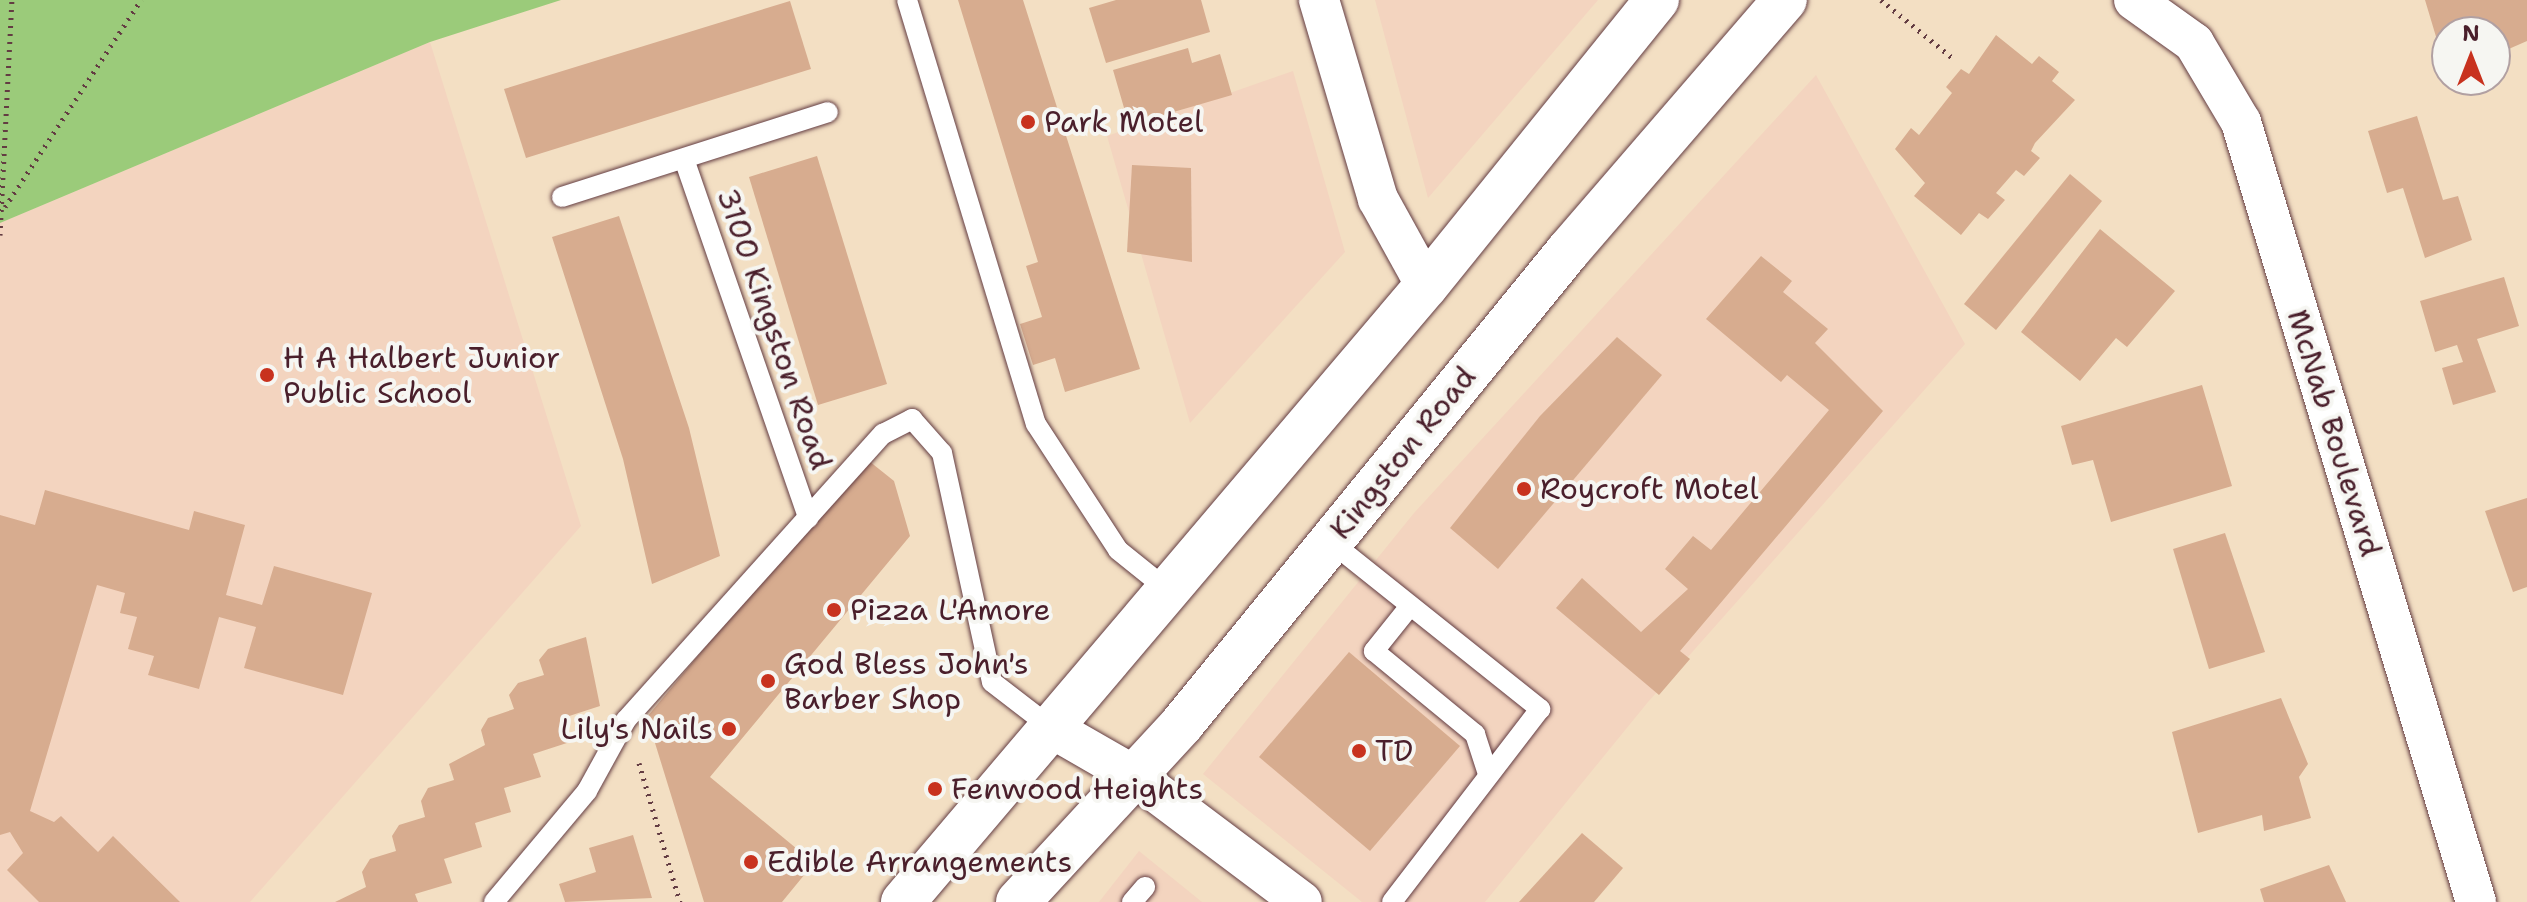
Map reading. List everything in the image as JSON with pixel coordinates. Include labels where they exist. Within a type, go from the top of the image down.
[{"type":"main road","points":[[903,902],[1426,286],[1657,0]]},
{"type":"main road","name":"Kingston Road","points":[[1018,902],[1133,775],[1785,0]]},
{"type":"street","points":[[1319,0],[1378,199],[1426,286]]},
{"type":"street","name":"McNab Boulevard","points":[[2134,0],[2194,43],[2241,122],[2476,902]]},
{"type":"street","points":[[1053,729],[1133,775],[1302,902]]},
{"type":"lane","points":[[907,0],[1036,424],[1118,550],[1169,591]]},
{"type":"lane","name":"3100 Kingston Road","points":[[562,197],[828,112]]},
{"type":"lane","name":"3100 Kingston Road","points":[[684,159],[808,518]]},
{"type":"lane","name":"3100 Kingston Road","points":[[494,902],[587,791],[626,720],[883,434],[912,419],[942,453],[992,682],[1053,729]]},
{"type":"lane","points":[[1331,542],[1540,709],[1392,902]]},
{"type":"lane","points":[[1410,606],[1374,651],[1475,734],[1488,774]]},
{"type":"path","points":[[0,235],[5,207],[12,0]]},
{"type":"path","points":[[5,207],[141,0]]},
{"type":"path","points":[[1881,0],[1955,60]]},
{"type":"path","points":[[626,720],[680,902]]},
{"type":"shaded area","points":[[1375,0],[1598,0],[1428,198]]},
{"type":"shaded area","name":"H A Halbert Junior Public School","points":[[430,42],[581,526],[250,902],[0,902],[0,223]]},
{"type":"shaded area","points":[[1293,71],[1345,252],[1190,423],[1107,136]]},
{"type":"shaded area","points":[[1816,75],[1965,344],[1648,702],[1485,902],[1362,902],[1203,774],[1414,513]]},
{"type":"shaded area","points":[[1139,851],[1202,902],[1099,902]]},
{"type":"green space","points":[[0,0],[561,0],[430,42],[0,223]]},
{"type":"building","name":"Park Motel","points":[[958,0],[1023,0],[1140,369],[1065,392],[1055,358],[1033,365],[1020,324],[1042,317],[1026,266],[1038,262]]},
{"type":"building","points":[[1116,0],[1201,0],[1210,32],[1106,63],[1089,8]]},
{"type":"building","points":[[2425,0],[2527,0],[2527,41],[2511,48],[2511,16],[2431,16],[2431,20]]},
{"type":"building","points":[[790,1],[811,69],[526,158],[504,89]]},
{"type":"building","points":[[1996,35],[2032,64],[2039,56],[2059,72],[2052,81],[2075,100],[2035,143],[2031,151],[2040,158],[2024,176],[2016,170],[1996,193],[2005,200],[1988,219],[1979,213],[1961,235],[1914,196],[1925,183],[1895,149],[1911,128],[1919,135],[1952,93],[1946,87],[1961,69],[1969,74]]},
{"type":"building","points":[[1188,48],[1192,63],[1220,54],[1232,95],[1129,125],[1113,70]]},
{"type":"building","points":[[2417,116],[2443,200],[2458,196],[2472,240],[2425,258],[2403,188],[2387,193],[2368,131]]},
{"type":"building","points":[[817,156],[887,384],[818,405],[749,177]]},
{"type":"building","points":[[1132,165],[1191,168],[1192,262],[1127,252]]},
{"type":"building","points":[[2070,174],[2102,201],[1996,330],[1964,304]]},
{"type":"building","points":[[619,216],[689,428],[720,556],[652,584],[623,459],[552,237]]},
{"type":"building","points":[[2100,229],[2175,291],[2127,347],[2116,338],[2080,381],[2021,332]]},
{"type":"building","points":[[1761,256],[1792,281],[1783,292],[1828,329],[1815,343],[1883,411],[1680,651],[1690,659],[1659,695],[1556,608],[1582,578],[1641,632],[1688,589],[1665,569],[1693,536],[1711,550],[1829,410],[1787,375],[1781,382],[1706,319]]},
{"type":"building","points":[[2504,277],[2519,326],[2477,339],[2496,392],[2453,405],[2442,368],[2463,362],[2457,345],[2435,352],[2420,301]]},
{"type":"building","name":"Roycroft Motel","points":[[1617,337],[1662,375],[1498,569],[1450,528],[1540,416]]},
{"type":"building","points":[[2202,385],[2232,486],[2111,522],[2093,460],[2072,465],[2061,426]]},
{"type":"building","points":[[864,457],[894,481],[910,536],[710,777],[814,863],[782,902],[704,902],[647,717]]},
{"type":"building","points":[[45,490],[189,530],[194,511],[245,525],[226,595],[262,605],[274,566],[372,593],[343,695],[244,668],[256,627],[219,617],[199,689],[148,675],[154,656],[128,649],[137,617],[120,613],[125,593],[97,585],[30,811],[54,822],[61,816],[98,852],[113,836],[180,902],[39,902],[7,870],[23,853],[10,832],[0,835],[0,515],[35,525]]},
{"type":"building","points":[[2527,498],[2527,587],[2513,592],[2485,511]]},
{"type":"building","points":[[2225,533],[2265,652],[2209,669],[2173,549]]},
{"type":"building","points":[[586,637],[600,706],[563,718],[570,742],[533,754],[541,777],[504,788],[511,812],[475,823],[482,847],[444,859],[452,883],[415,894],[418,902],[335,902],[366,887],[362,872],[370,859],[396,851],[392,836],[399,825],[425,817],[421,801],[428,788],[454,780],[449,764],[485,745],[481,730],[488,718],[514,709],[509,695],[518,683],[544,675],[539,660],[548,649]]},
{"type":"building","name":"TD","points":[[1349,652],[1460,746],[1370,851],[1259,757]]},
{"type":"building","points":[[2281,698],[2308,764],[2299,777],[2311,818],[2264,831],[2262,815],[2198,833],[2172,732]]},
{"type":"building","points":[[1582,833],[1623,868],[1594,902],[1519,902]]},
{"type":"building","points":[[633,835],[652,898],[565,902],[559,884],[596,872],[589,848]]},
{"type":"building","points":[[2329,865],[2346,902],[2264,902],[2260,889]]},
{"type":"place","name":"Park Motel","points":[[1028,122]]},
{"type":"place","name":"H A Halbert Junior Public School","points":[[267,375]]},
{"type":"place","name":"Roycroft Motel","points":[[1524,489]]},
{"type":"place","name":"Pizza L'Amore","points":[[834,610]]},
{"type":"place","name":"God Bless John's Barber Shop","points":[[768,681]]},
{"type":"place","name":"Lily's Nails","points":[[729,729]]},
{"type":"place","name":"TD","points":[[1359,751]]},
{"type":"place","name":"Fenwood Heights","points":[[935,789]]},
{"type":"place","name":"Edible Arrangements","points":[[751,862]]}]
